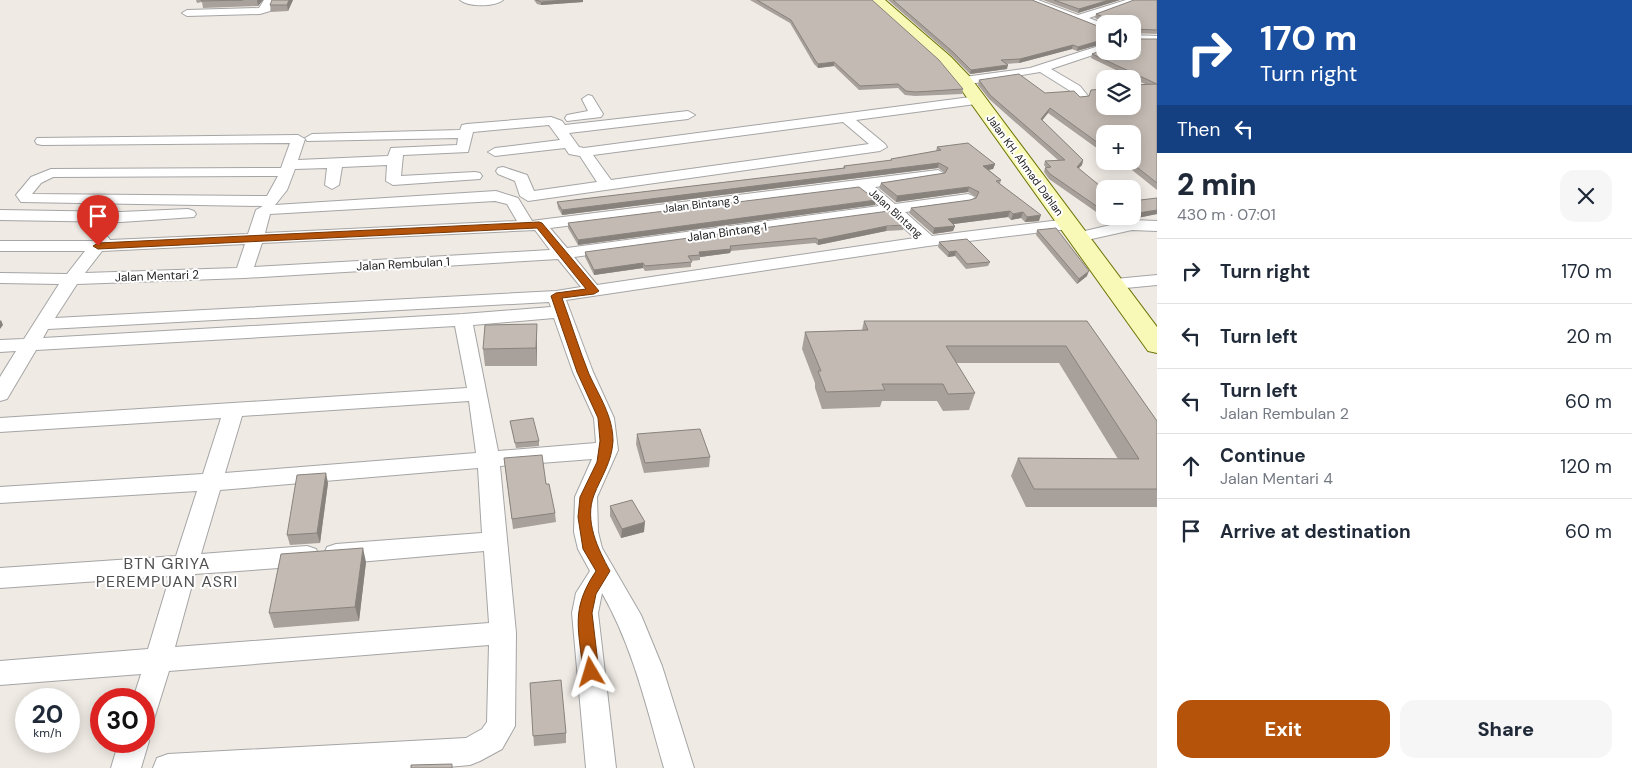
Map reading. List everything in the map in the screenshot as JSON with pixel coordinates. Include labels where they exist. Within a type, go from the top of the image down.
[{"type":"street","points":[[187,13],[260,11],[266,9],[269,0]]},
{"type":"street","points":[[466,0],[475,2],[498,0]]},
{"type":"street","name":"Jalan KH. Ahmad Dahlan","points":[[877,0],[945,60],[964,81],[1157,345]]},
{"type":"street","points":[[1028,0],[1096,25]]},
{"type":"street","points":[[1079,18],[1137,0]]},
{"type":"street","points":[[1141,38],[1157,39]]},
{"type":"street","points":[[964,81],[1009,76],[1042,68],[1096,50]]},
{"type":"street","points":[[1042,68],[1076,89],[1082,96]]},
{"type":"street","points":[[552,124],[596,114],[588,99]]},
{"type":"street","points":[[537,105],[574,151],[584,152],[978,100]]},
{"type":"street","points":[[475,176],[393,181],[396,151],[464,149],[467,128],[688,116]]},
{"type":"street","points":[[503,171],[522,178],[528,196],[880,147],[846,118]]},
{"type":"street","points":[[312,138],[466,134]]},
{"type":"street","points":[[42,141],[295,137],[298,139],[287,168],[274,198],[262,202],[25,198],[24,195],[36,180],[51,173],[287,168],[334,163],[395,160]]},
{"type":"street","points":[[495,152],[568,143]]},
{"type":"street","points":[[584,152],[607,185]]},
{"type":"street","points":[[332,185],[334,163]]},
{"type":"street","name":"Jalan Bintang 3","points":[[0,246],[98,246],[533,225],[938,174]]},
{"type":"street","name":"Jalan Bintang","points":[[863,184],[928,241]]},
{"type":"street","points":[[0,215],[121,217],[496,196],[513,201],[594,291]]},
{"type":"street","name":"Jalan Bintang 1","points":[[562,254],[968,199]]},
{"type":"street","points":[[244,273],[264,210]]},
{"type":"street","points":[[0,394],[41,324],[71,279],[121,217]]},
{"type":"street","points":[[0,346],[462,320],[559,304],[594,291],[928,241],[1132,225],[1157,226]]},
{"type":"street","name":"Jalan Rembulan 1","points":[[244,273],[562,254]]},
{"type":"street","name":"Jalan Mentari 2","points":[[0,278],[71,279],[244,273]]},
{"type":"street","points":[[1114,284],[1157,280]]},
{"type":"street","points":[[41,324],[559,304]]},
{"type":"street","points":[[559,304],[583,372],[604,418],[606,450],[586,497],[584,517],[590,549],[628,615],[648,666],[679,768]]},
{"type":"street","points":[[168,768],[470,751],[492,740],[501,726],[503,632],[488,460],[478,394],[462,320]]},
{"type":"street","points":[[0,426],[478,394]]},
{"type":"street","points":[[150,688],[185,566],[213,482],[234,410]]},
{"type":"street","points":[[0,495],[213,482],[606,450]]},
{"type":"street","points":[[0,578],[185,566],[494,541]]},
{"type":"street","points":[[601,768],[584,613],[589,593],[603,571]]},
{"type":"street","points":[[0,673],[503,632]]},
{"type":"street","points":[[126,768],[130,753]]},
{"type":"building","points":[[202,0],[243,0],[201,1]]},
{"type":"building","points":[[272,0],[289,0],[287,5],[270,5]]},
{"type":"building","points":[[536,0],[565,0],[541,2]]},
{"type":"building","points":[[757,0],[872,0],[939,60],[963,89],[916,92],[906,91],[898,84],[860,86],[834,62],[818,64],[791,20]]},
{"type":"building","points":[[893,0],[1032,0],[1096,25],[1096,42],[1078,47],[1073,45],[1020,59],[1001,60],[1008,65],[971,70]]},
{"type":"building","points":[[1054,0],[1109,0],[1079,9]]},
{"type":"building","points":[[1134,0],[1157,0],[1157,30],[1141,29],[1141,15],[1096,14]]},
{"type":"building","points":[[1141,39],[1157,39],[1157,84],[1141,77],[1141,70],[1127,70],[1105,60],[1141,60]]},
{"type":"building","points":[[1019,74],[1045,93],[1074,91],[1080,97],[1089,96],[1091,90],[1096,90],[1096,115],[1141,115],[1141,85],[1157,84],[1157,183],[1140,170],[1141,125],[1096,125],[1096,141],[1050,108],[1041,119],[1083,160],[1077,167],[1096,183],[1096,206],[1050,174],[1045,168],[1051,167],[1045,161],[1065,160],[990,95],[979,80]]},
{"type":"building","points":[[968,143],[995,164],[983,166],[1001,180],[996,181],[1041,215],[1027,217],[1023,212],[1013,214],[1010,211],[948,219],[955,226],[934,228],[911,208],[970,200],[976,198],[979,192],[969,187],[897,196],[881,183],[945,173],[948,168],[939,163],[562,210],[557,202],[845,168],[844,166],[892,160],[941,150],[937,147]]},
{"type":"building","points":[[859,187],[876,200],[578,240],[568,223]]},
{"type":"building","points":[[1157,198],[1157,210],[1141,213],[1141,200]]},
{"type":"building","points":[[889,211],[904,225],[887,226],[818,240],[816,238],[730,246],[731,249],[699,252],[700,255],[688,256],[692,262],[645,266],[643,263],[594,270],[585,252]]},
{"type":"building","points":[[1056,228],[1089,271],[1079,279],[1037,230]]},
{"type":"building","points":[[967,239],[990,262],[967,264],[956,251],[949,252],[939,242]]},
{"type":"building","points":[[864,321],[1087,321],[1157,421],[1157,489],[1034,489],[1018,458],[1139,459],[1066,346],[946,346],[975,393],[948,394],[943,384],[882,384],[885,390],[826,392],[818,371],[821,371],[805,332],[868,330]]},
{"type":"building","points":[[537,324],[536,348],[483,349],[485,325]]},
{"type":"building","points":[[533,418],[539,441],[515,443],[510,421]]},
{"type":"building","points":[[700,429],[710,457],[645,463],[637,434]]},
{"type":"building","points":[[542,455],[546,484],[549,484],[555,513],[512,519],[504,458]]},
{"type":"building","points":[[326,473],[317,533],[287,535],[297,475]]},
{"type":"building","points":[[632,500],[645,522],[622,529],[610,506]]},
{"type":"building","points":[[363,548],[355,607],[269,613],[281,554]]},
{"type":"building","points":[[561,680],[566,733],[533,736],[530,683]]},
{"type":"building","points":[[452,764],[452,768],[411,768],[411,765]]},
{"type":"district","name":"BTN GRIYA PEREMPUAN ASRI","points":[[167,572]]},
{"type":"route","points":[[98,246],[539,225],[594,291],[556,296],[583,372],[604,418],[606,450],[603,462],[586,497],[584,517],[590,549],[603,571],[589,593],[584,613],[591,672]]}]
